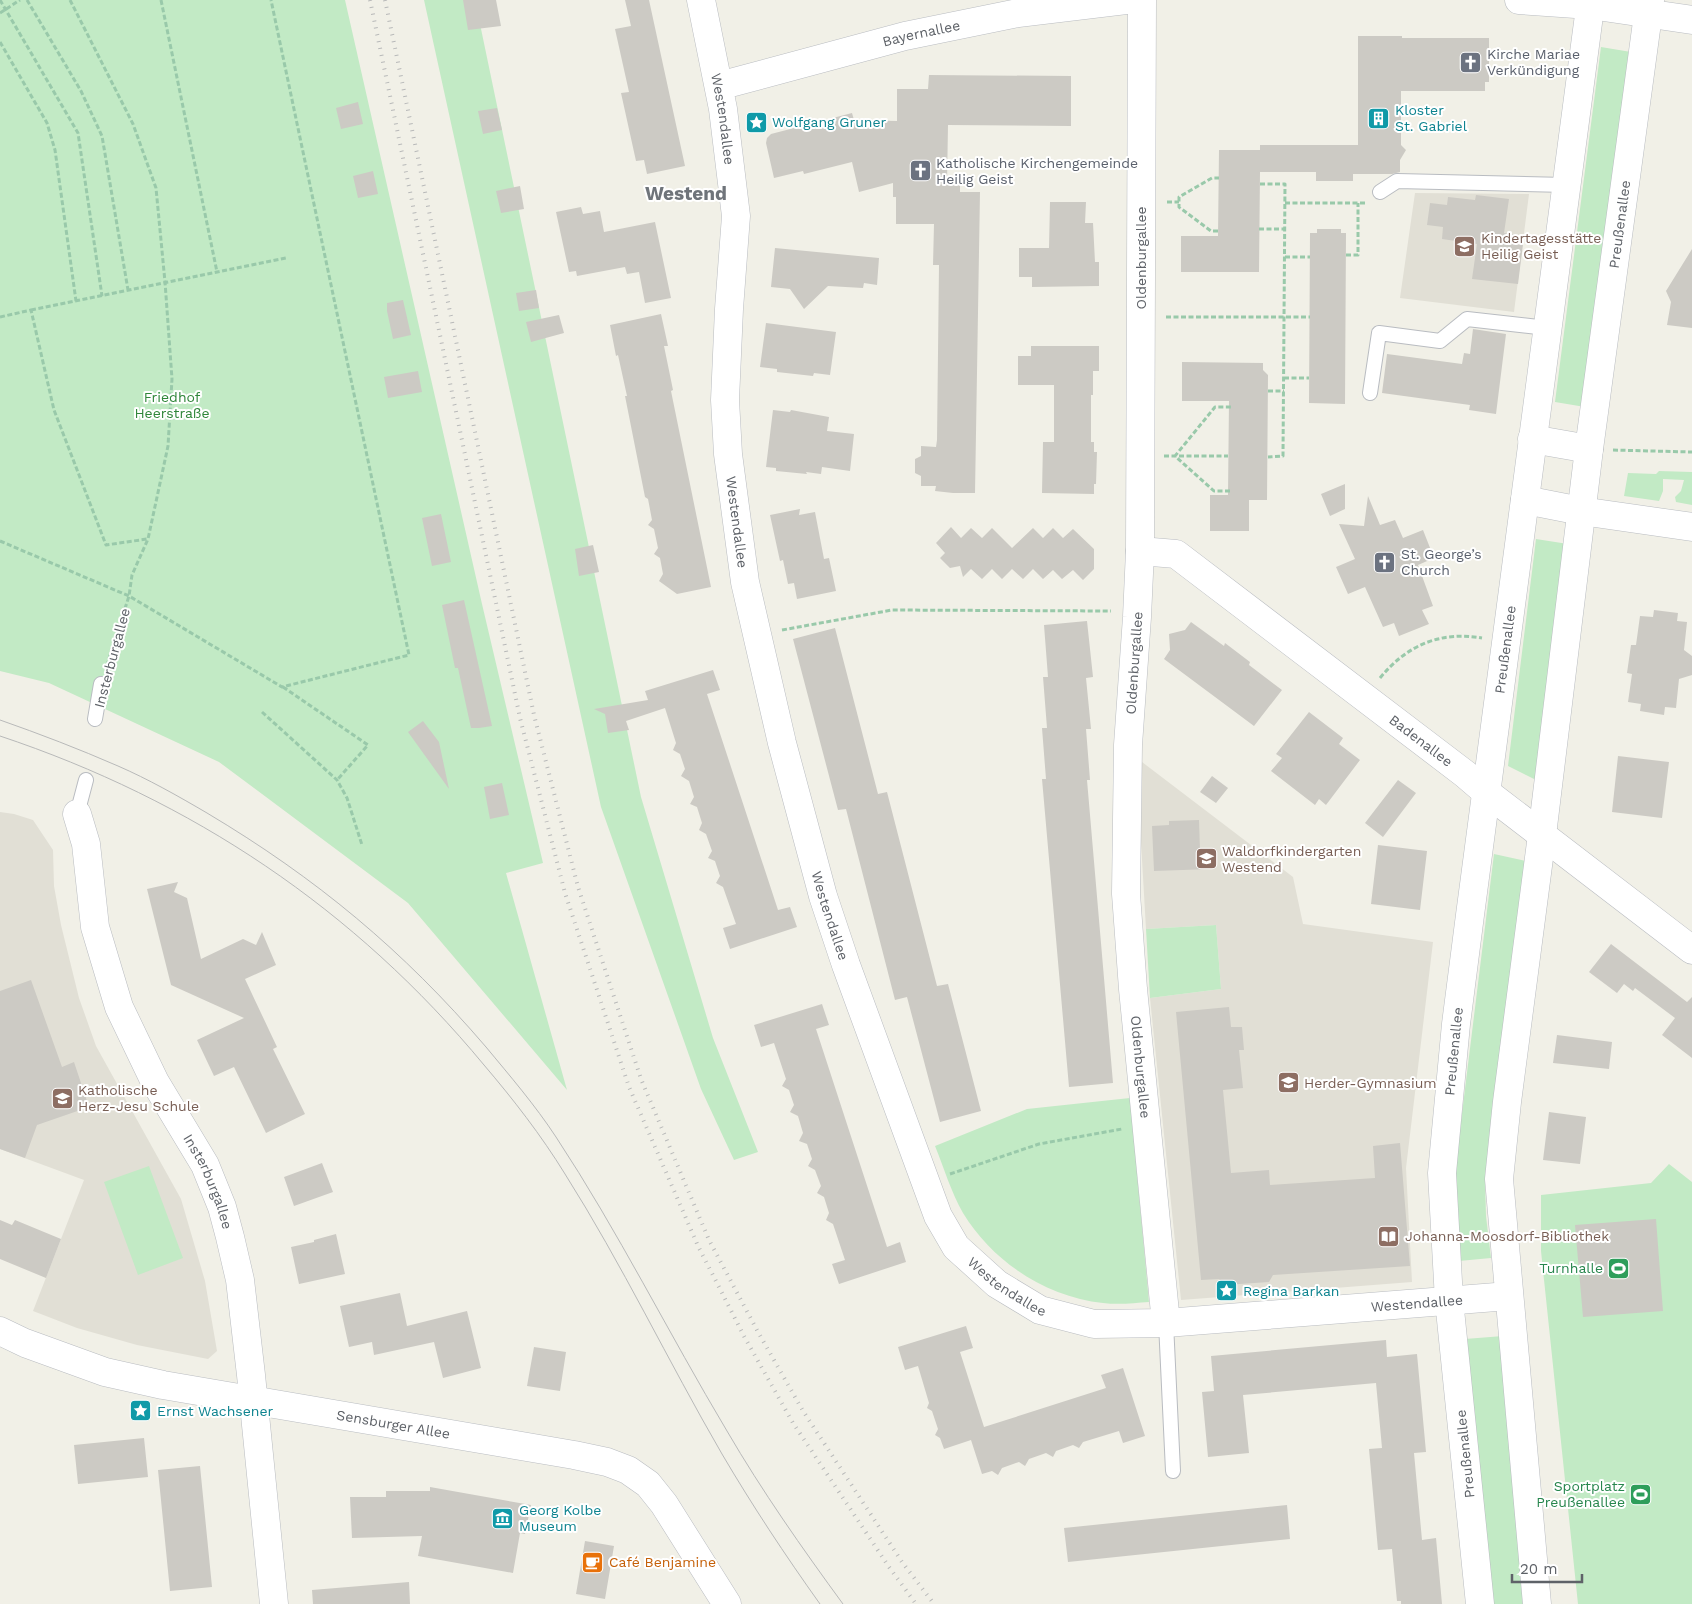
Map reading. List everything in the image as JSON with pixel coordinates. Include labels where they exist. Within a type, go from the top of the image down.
[{"type":"street","name":"Westendallee","points":[[701,0],[724,109],[736,216],[725,400],[728,454],[745,582],[782,743],[823,896],[849,974],[938,1216],[956,1247],[996,1284],[1040,1310],[1094,1324],[1166,1324],[1509,1296]]},
{"type":"street","name":"Bayernallee","points":[[719,86],[905,36],[1018,13],[1126,0]]},
{"type":"street","name":"Oldenburgallee","points":[[1142,0],[1140,551],[1128,745],[1126,894],[1133,989],[1166,1324]]},
{"type":"street","points":[[1519,0],[1590,2],[1649,7],[1692,20]]},
{"type":"street","name":"Preußenallee","points":[[1480,1604],[1449,1300],[1442,1173],[1458,1014],[1486,792],[1590,2]]},
{"type":"street","name":"Preußenallee","points":[[1537,1604],[1500,1179],[1507,1102],[1542,835],[1581,510],[1649,7]]},
{"type":"street","points":[[1532,438],[1589,449]]},
{"type":"street","points":[[1525,500],[1692,527]]},
{"type":"street","name":"Badenallee","points":[[1140,551],[1176,554],[1692,950]]},
{"type":"street","name":"Insterburgallee","points":[[77,814],[86,844],[95,927],[119,1007],[155,1082],[205,1165],[222,1207],[240,1280],[254,1399],[274,1604]]},
{"type":"street","name":"Sensburger Allee","points":[[0,1331],[25,1343],[105,1372],[163,1384],[607,1462],[628,1470],[648,1484],[664,1504],[727,1604]]},
{"type":"lane","points":[[1376,198],[1397,181],[1566,185]]},
{"type":"lane","points":[[1370,394],[1379,333],[1440,341],[1467,319],[1546,328]]},
{"type":"lane","name":"Insterburgallee","points":[[95,719],[101,684]]},
{"type":"lane","name":"Insterburgallee","points":[[77,814],[86,780]]},
{"type":"lane","points":[[1166,1324],[1173,1471]]},
{"type":"path","points":[[0,0],[78,133],[102,296]]},
{"type":"path","points":[[0,13],[20,0]]},
{"type":"path","points":[[26,0],[81,91],[102,136],[128,290]]},
{"type":"path","name":"Insterburgallee","points":[[70,0],[133,124],[156,188],[172,379],[168,446],[148,539],[132,575],[129,596],[101,684]]},
{"type":"path","points":[[161,0],[217,272]]},
{"type":"path","points":[[271,0],[409,656],[282,687]]},
{"type":"path","points":[[0,42],[47,122],[55,150],[76,301]]},
{"type":"path","points":[[1218,231],[1211,231],[1179,207],[1179,197],[1212,178],[1219,178]]},
{"type":"path","points":[[1260,184],[1285,184],[1284,456],[1268,456]]},
{"type":"path","points":[[1285,203],[1358,203],[1376,198]]},
{"type":"path","points":[[1160,202],[1179,202]]},
{"type":"path","points":[[1346,255],[1358,255],[1358,203]]},
{"type":"path","points":[[1259,229],[1285,229]]},
{"type":"path","points":[[1285,257],[1310,257]]},
{"type":"path","points":[[0,317],[286,258]]},
{"type":"path","points":[[31,310],[54,410],[106,545],[148,539]]},
{"type":"path","points":[[1158,317],[1310,317]]},
{"type":"path","points":[[1284,378],[1309,378]]},
{"type":"path","points":[[1268,391],[1284,391]]},
{"type":"path","points":[[1176,456],[1215,407],[1231,407]]},
{"type":"path","points":[[1622,451],[1692,452]]},
{"type":"path","points":[[1156,456],[1228,456]]},
{"type":"path","points":[[1176,456],[1214,491],[1230,491]]},
{"type":"path","points":[[0,541],[129,596],[282,687],[368,746],[337,780]]},
{"type":"path","points":[[774,632],[892,610],[1115,611]]},
{"type":"path","points":[[1377,682],[1387,670],[1422,643],[1448,636],[1484,638]]},
{"type":"path","points":[[262,712],[337,780],[347,798],[362,845]]},
{"type":"path","points":[[942,1177],[1039,1144],[1125,1129]]},
{"type":"shaded area","name":"Kindertagesstätte Heilig Geist","points":[[1415,193],[1529,194],[1514,312],[1400,298]]},
{"type":"shaded area","name":"Herder-Gymnasium","points":[[1142,762],[1293,877],[1303,924],[1433,942],[1406,1168],[1412,1282],[1181,1300],[1150,998],[1221,989],[1216,925],[1146,929],[1141,842]]},
{"type":"shaded area","name":"Katholische Herz-Jesu Schule","points":[[0,812],[33,820],[53,850],[54,886],[61,925],[79,998],[96,1046],[181,1199],[205,1281],[217,1351],[208,1359],[137,1345],[77,1328],[33,1311],[84,1180],[0,1149]]},
{"type":"green space","name":"Friedhof Heerstraße","points":[[0,0],[345,0],[482,604],[543,863],[506,873],[567,1090],[408,903],[219,762],[49,683],[0,671]]},
{"type":"green space","points":[[424,0],[475,0],[641,797],[713,1038],[758,1152],[734,1160],[701,1089],[601,807]]},
{"type":"green space","points":[[1601,47],[1631,52],[1585,407],[1555,402]]},
{"type":"green space","points":[[1659,471],[1692,472],[1692,505],[1676,502],[1675,497],[1681,491],[1684,480],[1663,479],[1663,491],[1659,501],[1624,496],[1628,473],[1656,474]]},
{"type":"green space","points":[[1536,539],[1568,544],[1536,780],[1508,766]]},
{"type":"green space","points":[[1494,854],[1526,861],[1485,1180],[1486,1216],[1491,1258],[1459,1261],[1454,1178]]},
{"type":"green space","points":[[1216,925],[1221,989],[1150,998],[1146,929]]},
{"type":"green space","points":[[1130,1098],[1149,1302],[1103,1303],[1061,1293],[1023,1274],[1005,1261],[975,1231],[963,1213],[951,1188],[935,1146],[1027,1109]]},
{"type":"green space","points":[[1669,1164],[1692,1182],[1692,1604],[1578,1604],[1541,1251],[1541,1195],[1651,1183]]},
{"type":"green space","points":[[149,1166],[183,1258],[138,1275],[104,1182]]},
{"type":"green space","points":[[1503,1336],[1526,1604],[1491,1604],[1465,1339]]},
{"type":"building","points":[[463,0],[496,0],[501,26],[468,30]]},
{"type":"building","points":[[625,0],[649,0],[685,166],[647,174],[644,160],[636,161],[621,93],[629,92],[615,29],[631,26]]},
{"type":"building","name":"Kloster St. Gabriel","points":[[1358,36],[1489,38],[1489,82],[1485,82],[1485,91],[1401,91],[1401,145],[1406,150],[1400,160],[1400,172],[1392,174],[1353,174],[1353,181],[1316,181],[1316,172],[1260,172],[1259,272],[1181,272],[1181,236],[1218,236],[1219,150],[1260,150],[1260,145],[1358,145]]},
{"type":"building","points":[[929,75],[1071,76],[1071,126],[948,125],[947,183],[960,184],[960,192],[980,192],[975,493],[935,491],[936,486],[921,486],[921,476],[915,473],[915,459],[921,456],[921,446],[936,447],[937,440],[939,265],[933,265],[934,224],[896,224],[896,197],[893,197],[893,183],[859,192],[852,162],[804,174],[803,171],[774,178],[766,143],[767,138],[771,134],[852,113],[854,120],[897,121],[897,89],[928,89]]},
{"type":"building","points":[[358,102],[363,124],[341,129],[336,108]]},
{"type":"building","points":[[497,108],[502,130],[483,134],[478,111]]},
{"type":"building","points":[[373,171],[378,194],[358,198],[353,176]]},
{"type":"building","points":[[520,186],[524,209],[501,213],[496,191]]},
{"type":"building","points":[[1476,195],[1509,199],[1504,233],[1524,236],[1518,284],[1472,279],[1477,244],[1442,239],[1443,227],[1427,225],[1430,203],[1447,205],[1448,197],[1475,200]]},
{"type":"building","points":[[1050,202],[1086,202],[1085,223],[1093,223],[1095,262],[1099,262],[1099,286],[1032,287],[1032,277],[1019,277],[1019,248],[1049,248]]},
{"type":"building","points":[[581,207],[583,214],[600,211],[604,232],[655,222],[671,298],[645,303],[639,272],[627,274],[625,267],[577,276],[576,271],[569,272],[556,212]]},
{"type":"building","points":[[1317,229],[1341,229],[1341,233],[1346,233],[1345,404],[1309,403],[1310,233],[1317,233]]},
{"type":"building","points":[[775,248],[879,258],[877,285],[864,283],[863,288],[828,286],[804,309],[790,289],[771,287]]},
{"type":"building","points":[[1692,249],[1692,328],[1667,325],[1671,302],[1666,291]]},
{"type":"building","points":[[536,290],[539,308],[519,311],[516,293]]},
{"type":"building","points":[[403,300],[411,335],[393,339],[387,303]]},
{"type":"building","points":[[661,314],[668,346],[664,346],[673,390],[671,391],[711,587],[677,594],[659,581],[663,574],[660,558],[654,554],[658,548],[654,529],[648,525],[652,520],[648,499],[645,497],[625,396],[627,396],[610,325]]},
{"type":"building","points":[[559,315],[564,333],[531,342],[526,322]]},
{"type":"building","points":[[766,323],[836,332],[830,375],[814,373],[813,376],[777,372],[777,369],[760,367]]},
{"type":"building","points":[[1473,329],[1506,334],[1496,414],[1469,410],[1470,405],[1382,393],[1387,354],[1462,364],[1464,353],[1470,354]]},
{"type":"building","points":[[1031,346],[1099,346],[1099,371],[1093,371],[1093,395],[1091,395],[1091,442],[1094,442],[1094,452],[1097,452],[1094,494],[1042,493],[1043,442],[1054,442],[1054,385],[1018,385],[1018,356],[1031,356]]},
{"type":"building","points":[[1182,362],[1263,363],[1263,370],[1268,375],[1267,500],[1249,500],[1249,531],[1210,531],[1210,495],[1228,495],[1229,401],[1182,401]]},
{"type":"building","points":[[418,371],[422,392],[388,398],[384,377]]},
{"type":"building","points":[[773,410],[790,412],[791,410],[829,417],[827,431],[854,434],[850,471],[822,467],[821,474],[806,472],[807,474],[776,471],[776,468],[766,467]]},
{"type":"building","points":[[1345,484],[1345,509],[1330,516],[1321,494]]},
{"type":"building","name":"St. George’s Church","points":[[1368,496],[1380,525],[1395,520],[1403,538],[1423,530],[1434,558],[1418,565],[1433,606],[1422,610],[1429,624],[1399,636],[1394,623],[1383,627],[1365,587],[1348,594],[1336,567],[1355,559],[1339,524],[1364,526]]},
{"type":"building","points":[[800,509],[799,515],[815,512],[824,559],[829,558],[836,591],[797,599],[794,583],[788,584],[783,560],[780,561],[770,515]]},
{"type":"building","points":[[441,514],[451,562],[432,566],[422,518]]},
{"type":"building","points":[[951,527],[961,538],[971,528],[982,538],[992,528],[1012,548],[1033,528],[1043,538],[1053,528],[1063,538],[1073,529],[1094,549],[1094,569],[1083,580],[1073,570],[1062,579],[1053,570],[1043,579],[1033,569],[1023,579],[1012,569],[1002,579],[992,569],[982,579],[971,569],[963,577],[960,566],[950,568],[940,558],[945,553],[936,543]]},
{"type":"building","points":[[593,545],[599,572],[579,576],[575,549]]},
{"type":"building","points":[[464,600],[492,726],[471,728],[458,668],[455,668],[442,605]]},
{"type":"building","points":[[1654,610],[1678,613],[1677,621],[1687,622],[1684,650],[1692,656],[1692,675],[1679,679],[1676,708],[1665,707],[1664,715],[1640,711],[1641,704],[1628,702],[1632,674],[1627,673],[1631,645],[1636,645],[1640,616],[1653,617]]},
{"type":"building","points":[[1087,621],[1093,677],[1086,678],[1091,729],[1086,729],[1090,780],[1087,780],[1113,1083],[1069,1087],[1042,779],[1046,779],[1042,728],[1047,728],[1043,677],[1048,677],[1044,625]]},
{"type":"building","points":[[1191,622],[1224,646],[1225,643],[1250,662],[1249,665],[1282,690],[1254,726],[1164,659],[1170,650],[1169,634],[1185,630]]},
{"type":"building","points":[[835,628],[878,794],[887,792],[937,986],[948,984],[981,1111],[940,1122],[907,997],[895,1000],[846,809],[838,810],[793,639]]},
{"type":"building","points":[[713,670],[720,690],[707,694],[778,910],[790,907],[797,927],[730,949],[723,928],[736,924],[723,887],[716,883],[720,876],[715,861],[708,858],[712,851],[706,834],[699,830],[702,823],[697,807],[690,804],[694,797],[689,781],[681,776],[685,769],[680,754],[673,750],[676,743],[665,708],[626,721],[629,730],[608,733],[605,714],[594,709],[648,700],[645,691]]},
{"type":"building","points":[[1309,712],[1343,738],[1339,744],[1360,760],[1326,805],[1319,799],[1315,805],[1271,771],[1282,758],[1276,754]]},
{"type":"building","points":[[423,721],[439,742],[449,789],[408,732]]},
{"type":"building","points":[[1618,756],[1669,762],[1662,818],[1612,812]]},
{"type":"building","points":[[1212,776],[1228,788],[1216,803],[1200,792]]},
{"type":"building","points":[[1398,780],[1416,793],[1383,837],[1365,823]]},
{"type":"building","points":[[502,783],[509,815],[490,819],[484,787]]},
{"type":"building","points":[[1199,820],[1200,850],[1210,849],[1211,869],[1154,871],[1152,826],[1169,825],[1169,821]]},
{"type":"building","points":[[1378,845],[1427,851],[1420,910],[1371,904]]},
{"type":"building","points":[[178,882],[174,892],[187,898],[201,959],[243,939],[256,945],[262,932],[276,965],[245,979],[277,1047],[273,1049],[305,1114],[266,1133],[234,1067],[214,1076],[197,1040],[244,1018],[171,985],[147,889]]},
{"type":"building","points":[[1611,944],[1687,1002],[1692,997],[1692,1058],[1662,1035],[1675,1018],[1635,988],[1633,991],[1624,984],[1617,993],[1589,972]]},
{"type":"building","points":[[31,980],[62,1067],[74,1062],[89,1107],[37,1125],[25,1158],[0,1149],[0,991]]},
{"type":"building","points":[[822,1004],[829,1025],[816,1029],[887,1247],[900,1242],[906,1262],[839,1284],[832,1264],[845,1260],[833,1224],[826,1220],[829,1213],[824,1197],[817,1193],[821,1186],[815,1170],[808,1166],[812,1159],[807,1144],[799,1141],[803,1133],[798,1116],[790,1112],[794,1105],[789,1090],[782,1086],[786,1079],[774,1043],[761,1047],[754,1025]]},
{"type":"building","points":[[1229,1007],[1231,1027],[1242,1027],[1244,1050],[1239,1050],[1243,1088],[1223,1090],[1231,1173],[1269,1170],[1270,1185],[1375,1178],[1373,1146],[1400,1143],[1410,1266],[1273,1275],[1269,1282],[1225,1285],[1219,1279],[1201,1280],[1176,1012]]},
{"type":"building","points":[[1557,1035],[1612,1042],[1609,1069],[1553,1063]]},
{"type":"building","points":[[1549,1112],[1586,1117],[1580,1164],[1543,1160]]},
{"type":"building","points":[[322,1163],[333,1192],[294,1206],[284,1177]]},
{"type":"building","name":"Turnhalle","points":[[1656,1219],[1663,1311],[1583,1317],[1575,1225]]},
{"type":"building","points":[[0,1220],[12,1225],[15,1220],[61,1239],[46,1278],[0,1259]]},
{"type":"building","points":[[336,1234],[345,1274],[299,1284],[291,1247],[314,1242],[314,1240]]},
{"type":"building","points":[[400,1293],[407,1326],[467,1311],[481,1368],[443,1378],[434,1342],[374,1355],[372,1342],[349,1347],[340,1306]]},
{"type":"building","points":[[966,1326],[973,1348],[960,1352],[984,1427],[1106,1388],[1101,1375],[1123,1368],[1145,1436],[1123,1443],[1119,1431],[1083,1442],[1079,1448],[1073,1445],[1056,1451],[1053,1457],[1046,1453],[1029,1459],[1025,1466],[1019,1462],[1002,1468],[998,1475],[992,1471],[982,1474],[971,1440],[944,1449],[940,1438],[935,1435],[938,1429],[932,1411],[927,1408],[929,1403],[918,1366],[905,1370],[898,1347]]},
{"type":"building","points":[[1386,1340],[1387,1357],[1417,1354],[1426,1452],[1414,1453],[1422,1540],[1436,1538],[1442,1604],[1401,1604],[1401,1601],[1397,1601],[1392,1549],[1378,1550],[1369,1449],[1382,1448],[1376,1383],[1243,1395],[1249,1453],[1208,1457],[1202,1392],[1214,1391],[1211,1356]]},
{"type":"building","points":[[534,1347],[566,1352],[560,1391],[527,1386]]},
{"type":"building","points":[[144,1438],[148,1477],[78,1484],[74,1445]]},
{"type":"building","points":[[200,1466],[212,1587],[170,1591],[158,1470]]},
{"type":"building","name":"Georg Kolbe Museum","points":[[430,1487],[531,1505],[525,1534],[520,1533],[513,1573],[418,1556],[422,1536],[352,1538],[350,1497],[386,1497],[386,1491],[430,1491]]},
{"type":"building","points":[[1287,1505],[1290,1539],[1068,1562],[1064,1528]]},
{"type":"building","points":[[585,1541],[614,1546],[605,1599],[576,1594]]},
{"type":"building","points":[[409,1582],[410,1604],[313,1604],[312,1590]]},
{"type":"tram line","points":[[0,720],[45,736],[129,771],[185,800],[247,838],[285,863],[356,918],[390,947],[455,1012],[513,1080],[556,1137],[601,1209],[740,1453],[812,1562],[843,1604]]},
{"type":"tram line","points":[[0,736],[71,762],[138,792],[204,827],[266,866],[325,909],[381,957],[434,1009],[506,1091],[556,1160],[606,1243],[722,1454],[769,1530],[820,1604]]},
{"type":"railway","points":[[370,0],[520,718],[565,893],[629,1087],[698,1246],[745,1338],[793,1423],[889,1567],[916,1604]]},
{"type":"railway","points":[[385,0],[534,715],[578,887],[641,1079],[709,1240],[758,1332],[803,1411],[902,1562],[934,1604]]},
{"type":"place","name":"Kirche Mariae Verkündigung","points":[[1471,62]]},
{"type":"place","name":"Kloster St. Gabriel","points":[[1379,118]]},
{"type":"place","name":"Wolfgang Gruner","points":[[756,122]]},
{"type":"place","name":"Katholische Kirchengemeinde Heilig Geist","points":[[920,171]]},
{"type":"place","name":"Kindertagesstätte Heilig Geist","points":[[1465,246]]},
{"type":"place","name":"St. George’s Church","points":[[1385,562]]},
{"type":"place","name":"Waldorfkindergarten Westend","points":[[1206,859]]},
{"type":"place","name":"Herder-Gymnasium","points":[[1288,1083]]},
{"type":"place","name":"Katholische Herz-Jesu Schule","points":[[62,1098]]},
{"type":"place","name":"Johanna-Moosdorf-Bibliothek","points":[[1389,1236]]},
{"type":"place","name":"Turnhalle","points":[[1619,1268]]},
{"type":"place","name":"Regina Barkan","points":[[1227,1291]]},
{"type":"place","name":"Ernst Wachsener","points":[[141,1411]]},
{"type":"place","name":"Sportplatz Preußenallee","points":[[1641,1494]]},
{"type":"place","name":"Georg Kolbe Museum","points":[[503,1518]]},
{"type":"place","name":"Café Benjamine","points":[[593,1562]]},
{"type":"district","name":"Westend","points":[[686,193]]}]
